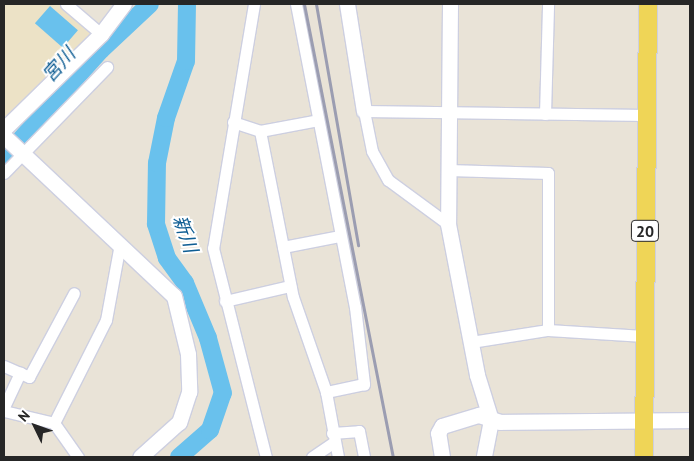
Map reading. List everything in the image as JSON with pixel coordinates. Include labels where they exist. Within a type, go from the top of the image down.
[{"type":"main road","name":"20","points":[[644,457],[648,4]]},
{"type":"street","points":[[66,4],[101,34]]},
{"type":"street","points":[[124,4],[101,34],[4,134],[174,296],[189,360],[189,392],[179,422],[140,457]]},
{"type":"street","points":[[254,4],[233,122],[214,248],[225,301],[266,457]]},
{"type":"street","points":[[296,4],[340,236],[364,384],[326,392]]},
{"type":"street","points":[[347,4],[372,151],[388,180],[448,224]]},
{"type":"street","points":[[450,4],[448,224],[470,342],[490,420],[484,457]]},
{"type":"street","points":[[546,114],[548,4]]},
{"type":"street","points":[[4,172],[21,152],[107,67]]},
{"type":"street","points":[[364,111],[646,115]]},
{"type":"street","points":[[233,122],[260,131],[318,120]]},
{"type":"street","points":[[260,131],[284,247],[290,286],[326,392],[338,457]]},
{"type":"street","points":[[448,170],[548,173],[548,330]]},
{"type":"street","points":[[284,247],[340,236]]},
{"type":"street","points":[[54,423],[106,320],[120,244]]},
{"type":"street","points":[[225,301],[290,286]]},
{"type":"street","points":[[4,366],[29,377],[74,293]]},
{"type":"street","points":[[470,342],[548,330],[644,336]]},
{"type":"street","points":[[4,407],[22,374]]},
{"type":"street","points":[[4,411],[54,423],[78,457]]},
{"type":"street","points":[[442,457],[438,433],[442,426],[479,415],[490,420],[690,420]]},
{"type":"street","points":[[312,457],[333,437],[359,431],[364,457]]},
{"type":"shaded area","points":[[4,4],[59,4],[95,34],[4,120]]},
{"type":"water","points":[[50,6],[78,30],[63,48],[35,23]]},
{"type":"waterway","name":"宮川","points":[[4,158],[101,50],[150,4]]},
{"type":"waterway","name":"新川","points":[[179,457],[210,430],[223,393],[208,338],[185,283],[167,258],[156,224],[157,163],[166,118],[186,61],[187,4]]},
{"type":"railway","points":[[304,4],[393,457]]},
{"type":"railway","points":[[316,4],[358,245]]}]
